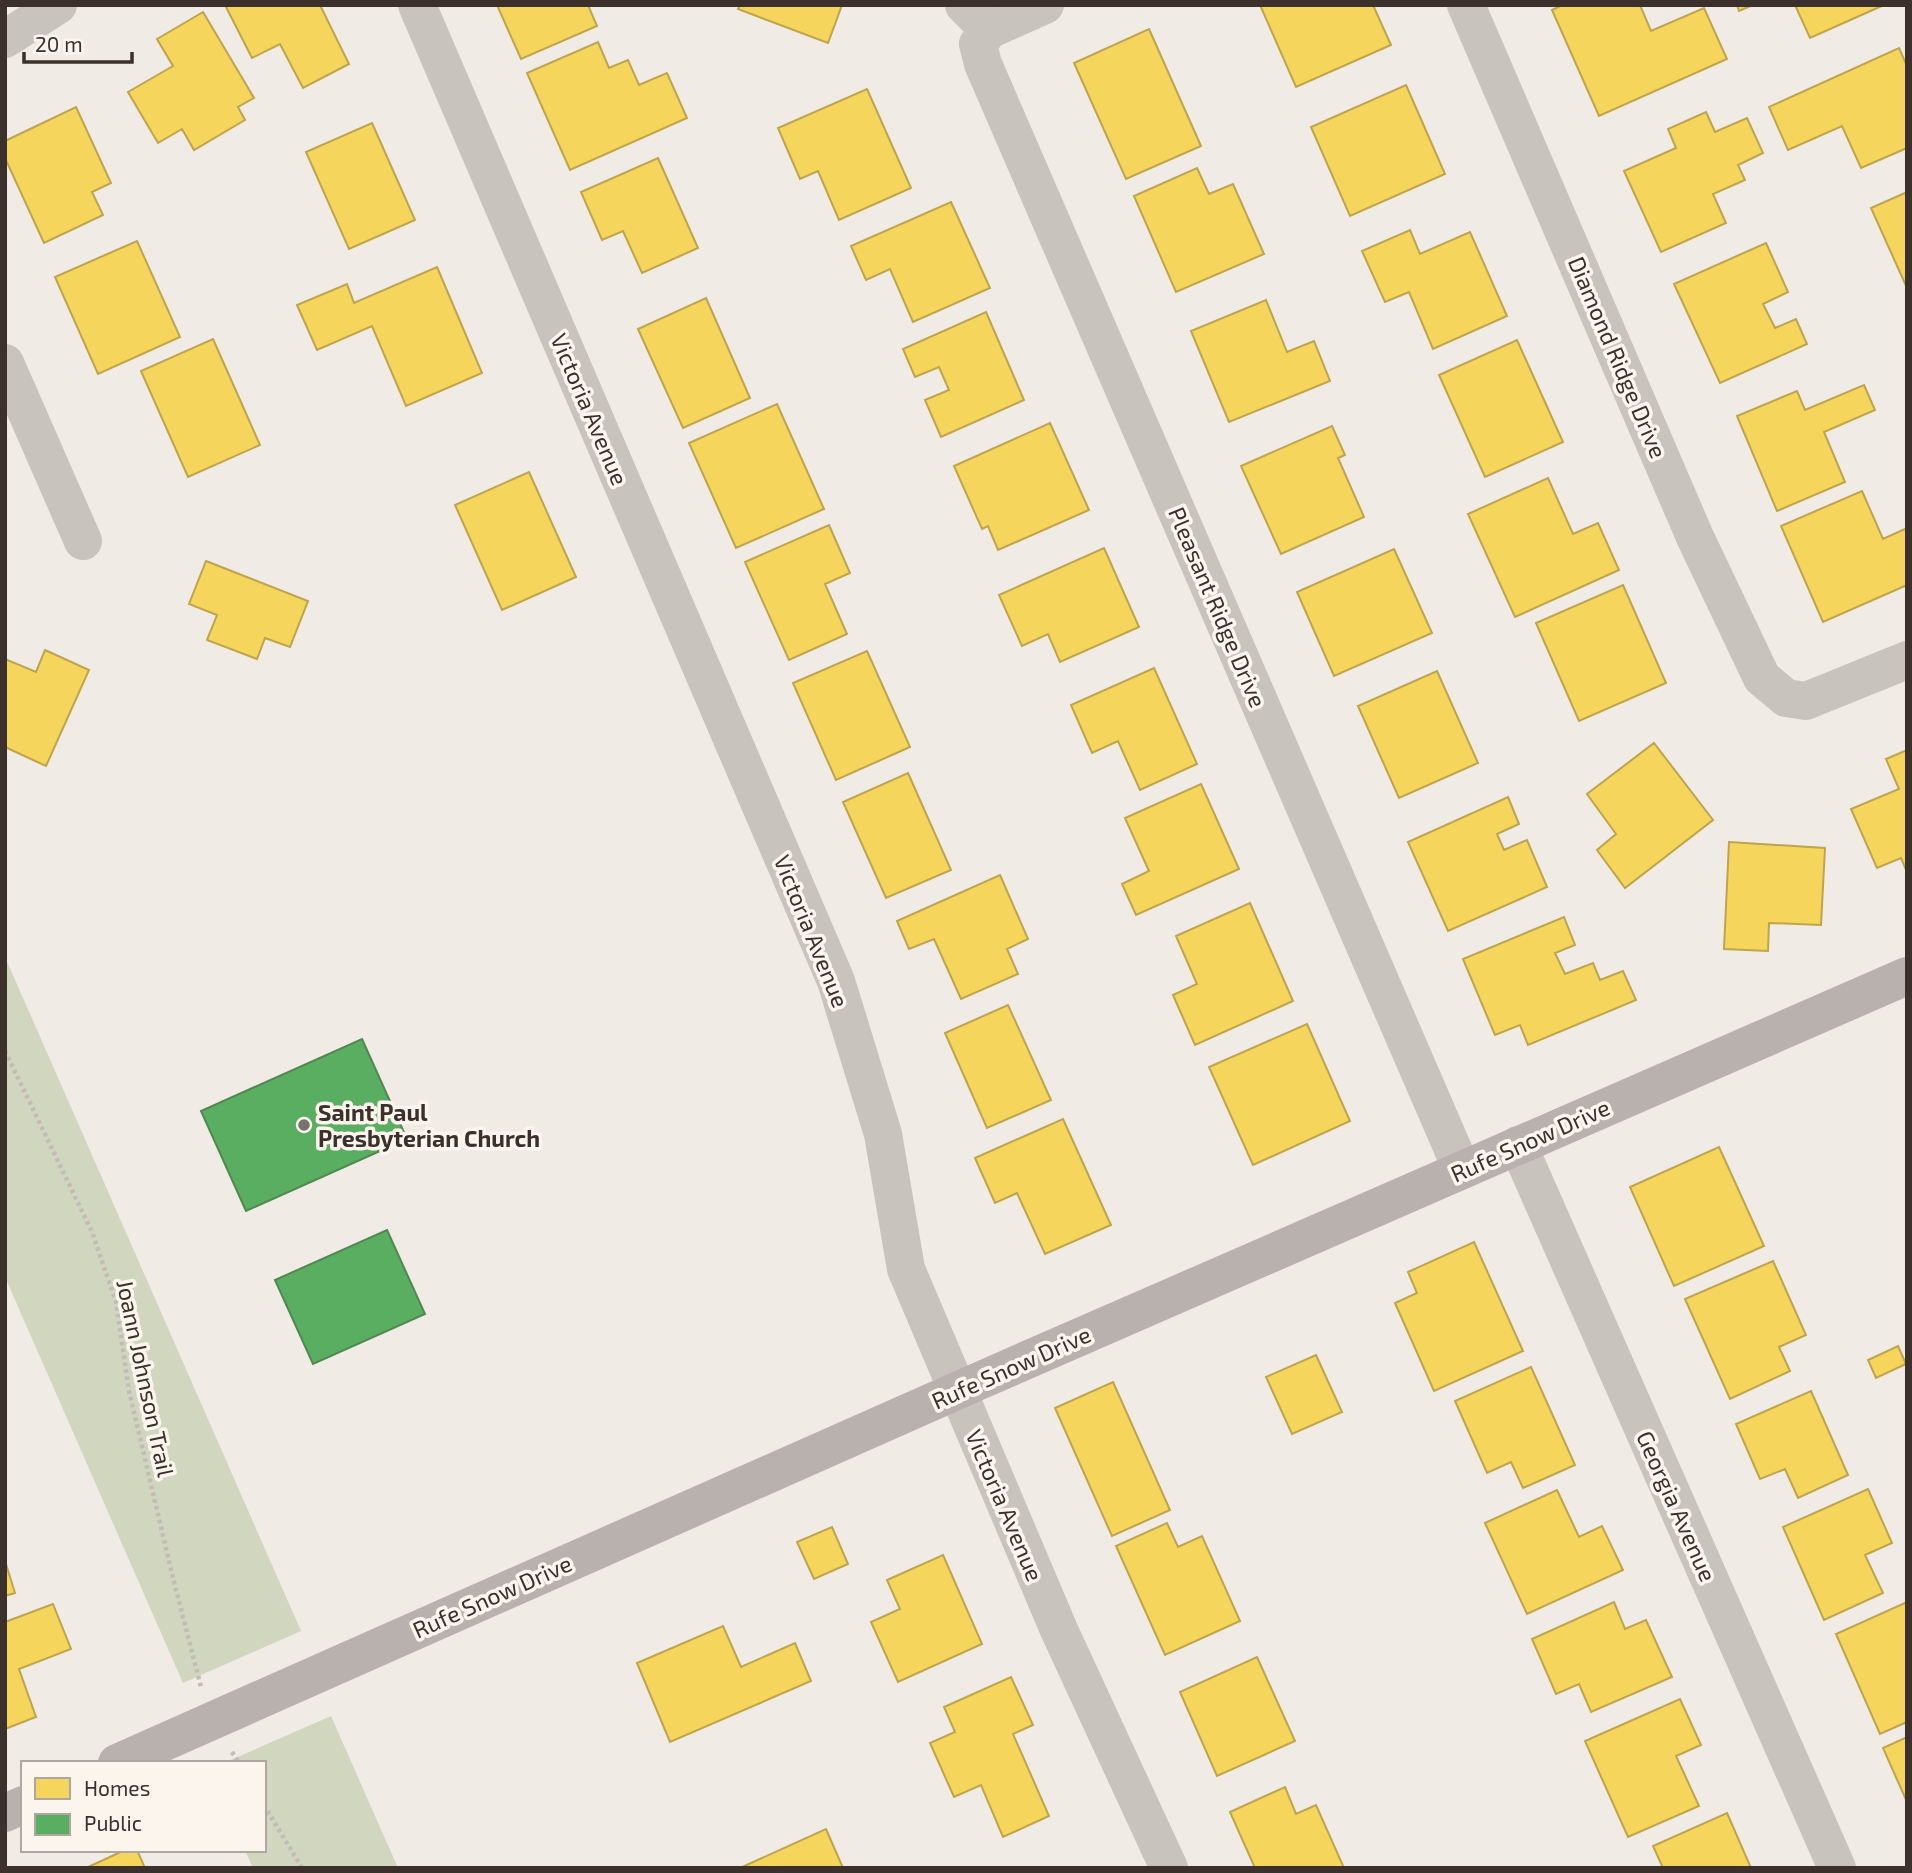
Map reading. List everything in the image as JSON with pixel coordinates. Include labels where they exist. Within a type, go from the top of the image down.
[{"type":"main road","name":"Rufe Snow Drive","points":[[122,1761],[956,1391],[1907,976]]},
{"type":"main road","points":[[5,1813],[21,1806]]},
{"type":"street","points":[[5,39],[58,5]]},
{"type":"street","name":"Victoria Avenue","points":[[417,5],[836,981],[883,1134],[905,1269],[1161,1865]]},
{"type":"street","points":[[977,26],[1045,5]]},
{"type":"street","name":"Diamond Ridge Drive","points":[[1466,5],[1695,537],[1762,678],[1786,698],[1807,701],[1907,660]]},
{"type":"street","name":"Pleasant Ridge Drive","points":[[977,26],[983,64],[1462,1170]]},
{"type":"street","points":[[5,363],[83,541]]},
{"type":"street","name":"Georgia Avenue","points":[[1518,1145],[1837,1868]]},
{"type":"path","name":"Joann Johnson Trail","points":[[5,1051],[92,1232],[116,1302],[129,1391],[201,1686]]},
{"type":"path","points":[[232,1752],[238,1761]]},
{"type":"path","points":[[266,1808],[302,1868]]},
{"type":"green space","points":[[5,957],[301,1631],[183,1683],[5,1277]]},
{"type":"green space","points":[[331,1716],[398,1868],[253,1868],[246,1852],[266,1852],[266,1761],[229,1761]]},
{"type":"building: Homes","points":[[225,5],[320,5],[349,64],[303,88],[280,44],[252,58]]},
{"type":"building: Homes","points":[[497,5],[588,5],[597,26],[521,59]]},
{"type":"building: Homes","points":[[740,5],[842,5],[828,43],[738,9]]},
{"type":"building: Homes","points":[[1260,5],[1373,5],[1391,45],[1296,87]]},
{"type":"building: Homes","points":[[1562,5],[1640,5],[1651,31],[1704,8],[1727,59],[1599,116],[1552,10]]},
{"type":"building: Homes","points":[[1737,5],[1753,5],[1739,11]]},
{"type":"building: Homes","points":[[1795,5],[1884,5],[1810,38]]},
{"type":"building: Homes","points":[[203,12],[254,98],[238,107],[245,120],[194,150],[182,129],[158,143],[128,92],[173,66],[157,39]]},
{"type":"building: Homes","points":[[1149,29],[1201,146],[1126,179],[1074,63]]},
{"type":"building: Homes","points":[[598,42],[609,68],[628,60],[639,85],[667,73],[687,118],[570,170],[527,73]]},
{"type":"building: Homes","points":[[1899,48],[1907,66],[1907,148],[1861,168],[1842,126],[1788,150],[1769,107]]},
{"type":"building: Homes","points":[[1406,85],[1445,174],[1350,216],[1311,127]]},
{"type":"building: Homes","points":[[867,89],[911,188],[839,220],[818,171],[800,179],[778,128]]},
{"type":"building: Homes","points":[[76,107],[111,183],[92,192],[103,215],[44,243],[5,158],[5,141]]},
{"type":"building: Homes","points":[[1706,112],[1715,132],[1747,118],[1763,153],[1738,165],[1745,180],[1713,194],[1726,223],[1661,252],[1624,171],[1676,148],[1668,129]]},
{"type":"building: Homes","points":[[372,123],[415,220],[349,249],[306,152]]},
{"type":"building: Homes","points":[[658,158],[698,248],[642,273],[623,231],[602,240],[581,192]]},
{"type":"building: Homes","points":[[1197,168],[1209,194],[1233,184],[1264,254],[1176,292],[1134,196]]},
{"type":"building: Homes","points":[[1907,192],[1907,288],[1871,208]]},
{"type":"building: Homes","points":[[951,202],[990,288],[913,322],[890,269],[866,280],[851,246]]},
{"type":"building: Homes","points":[[1410,230],[1420,254],[1470,232],[1507,316],[1433,349],[1409,292],[1385,302],[1362,251]]},
{"type":"building: Homes","points":[[137,241],[180,337],[98,374],[55,277]]},
{"type":"building: Homes","points":[[1766,243],[1788,292],[1763,304],[1775,328],[1796,319],[1807,344],[1720,383],[1674,284]]},
{"type":"building: Homes","points":[[437,267],[482,373],[406,406],[372,326],[317,350],[297,305],[347,284],[354,303]]},
{"type":"building: Homes","points":[[706,298],[750,398],[683,428],[638,329]]},
{"type":"building: Homes","points":[[1266,300],[1287,352],[1314,341],[1330,381],[1229,422],[1191,331]]},
{"type":"building: Homes","points":[[986,312],[1024,400],[941,437],[925,400],[949,390],[939,367],[915,377],[903,349]]},
{"type":"building: Homes","points":[[213,339],[260,445],[188,477],[141,371]]},
{"type":"building: Homes","points":[[1517,340],[1563,442],[1485,477],[1439,375]]},
{"type":"building: Homes","points":[[1864,385],[1875,410],[1824,432],[1845,482],[1777,511],[1737,416],[1797,391],[1805,410]]},
{"type":"building: Homes","points":[[777,404],[824,509],[736,548],[689,443]]},
{"type":"building: Homes","points":[[1050,423],[1089,510],[998,550],[988,526],[982,529],[954,466]]},
{"type":"building: Homes","points":[[1332,426],[1345,455],[1338,458],[1364,517],[1281,554],[1241,466]]},
{"type":"building: Homes","points":[[529,472],[576,577],[502,610],[455,505]]},
{"type":"building: Homes","points":[[1548,478],[1573,534],[1598,523],[1619,570],[1515,617],[1468,514]]},
{"type":"building: Homes","points":[[1862,491],[1883,539],[1907,528],[1907,585],[1823,622],[1781,526]]},
{"type":"building: Homes","points":[[829,525],[850,573],[825,584],[847,634],[789,660],[745,562]]},
{"type":"building: Homes","points":[[1104,548],[1139,627],[1060,662],[1048,634],[1022,646],[999,595]]},
{"type":"building: Homes","points":[[1394,549],[1432,633],[1334,676],[1297,592]]},
{"type":"building: Homes","points":[[206,561],[308,601],[290,647],[265,638],[257,659],[207,640],[217,615],[189,604]]},
{"type":"building: Homes","points":[[1623,585],[1666,683],[1579,721],[1536,623]]},
{"type":"building: Homes","points":[[45,650],[89,670],[46,766],[5,747],[5,659],[36,672]]},
{"type":"building: Homes","points":[[867,651],[910,747],[836,780],[793,683]]},
{"type":"building: Homes","points":[[1154,668],[1197,764],[1140,790],[1118,741],[1092,753],[1071,705]]},
{"type":"building: Homes","points":[[1437,671],[1478,763],[1399,798],[1358,706]]},
{"type":"building: Homes","points":[[1654,743],[1713,820],[1625,888],[1597,850],[1616,834],[1587,794]]},
{"type":"building: Homes","points":[[1907,750],[1907,872],[1901,858],[1877,868],[1851,809],[1899,789],[1886,759]]},
{"type":"building: Homes","points":[[908,773],[951,870],[886,898],[843,802]]},
{"type":"building: Homes","points":[[1201,784],[1239,869],[1136,915],[1122,884],[1149,871],[1125,818]]},
{"type":"building: Homes","points":[[1508,797],[1519,824],[1497,834],[1504,850],[1527,840],[1547,887],[1448,931],[1408,842]]},
{"type":"building: Homes","points":[[1729,842],[1825,848],[1821,925],[1769,923],[1768,951],[1724,949]]},
{"type":"building: Homes","points":[[1000,875],[1028,939],[1007,949],[1018,974],[961,999],[934,939],[909,949],[897,921]]},
{"type":"building: Homes","points":[[1250,903],[1293,1001],[1195,1045],[1173,995],[1197,984],[1176,936]]},
{"type":"building: Homes","points":[[1564,917],[1575,945],[1555,953],[1565,974],[1593,963],[1600,980],[1623,971],[1636,1000],[1528,1045],[1520,1025],[1495,1035],[1463,959]]},
{"type":"building: Homes","points":[[1008,1005],[1051,1100],[987,1128],[945,1033]]},
{"type":"building: Homes","points":[[1307,1024],[1350,1121],[1253,1165],[1209,1067]]},
{"type":"building: Homes","points":[[1063,1119],[1111,1225],[1045,1254],[1017,1193],[995,1203],[975,1158]]},
{"type":"building: Homes","points":[[1719,1147],[1764,1246],[1674,1286],[1630,1187]]},
{"type":"building: Homes","points":[[1474,1242],[1523,1351],[1434,1391],[1395,1303],[1417,1293],[1408,1272]]},
{"type":"building: Homes","points":[[1773,1261],[1806,1335],[1779,1347],[1790,1371],[1730,1399],[1685,1299]]},
{"type":"building: Homes","points":[[1898,1346],[1906,1364],[1876,1378],[1868,1360]]},
{"type":"building: Homes","points":[[1316,1355],[1342,1412],[1292,1434],[1266,1377]]},
{"type":"building: Homes","points":[[1531,1367],[1575,1465],[1523,1488],[1511,1462],[1487,1473],[1455,1401]]},
{"type":"building: Homes","points":[[1113,1382],[1170,1510],[1112,1536],[1055,1408]]},
{"type":"building: Homes","points":[[1811,1391],[1848,1475],[1798,1498],[1785,1469],[1760,1479],[1736,1424]]},
{"type":"building: Homes","points":[[1868,1489],[1892,1543],[1865,1555],[1883,1593],[1824,1620],[1783,1527]]},
{"type":"building: Homes","points":[[1557,1490],[1579,1537],[1602,1526],[1623,1570],[1527,1614],[1485,1523]]},
{"type":"building: Homes","points":[[1167,1523],[1178,1547],[1202,1536],[1240,1621],[1165,1655],[1116,1546]]},
{"type":"building: Homes","points":[[832,1527],[848,1564],[814,1579],[797,1542]]},
{"type":"building: Homes","points":[[943,1555],[982,1644],[898,1682],[871,1622],[900,1609],[887,1580]]},
{"type":"building: Homes","points":[[5,1561],[15,1593],[5,1596]]},
{"type":"building: Homes","points":[[1614,1602],[1625,1629],[1646,1620],[1672,1677],[1591,1712],[1579,1684],[1556,1694],[1532,1639]]},
{"type":"building: Homes","points":[[1907,1602],[1907,1722],[1880,1734],[1836,1634]]},
{"type":"building: Homes","points":[[53,1604],[71,1649],[19,1669],[36,1717],[5,1729],[5,1622]]},
{"type":"building: Homes","points":[[723,1626],[741,1667],[795,1643],[811,1681],[670,1742],[637,1663]]},
{"type":"building: Homes","points":[[1257,1657],[1295,1741],[1217,1776],[1180,1692]]},
{"type":"building: Homes","points":[[1011,1677],[1033,1725],[1013,1734],[1049,1816],[1003,1837],[981,1785],[954,1797],[930,1743],[955,1732],[944,1707]]},
{"type":"building: Homes","points":[[1680,1699],[1701,1745],[1676,1756],[1699,1806],[1628,1837],[1585,1741]]},
{"type":"building: Homes","points":[[1907,1737],[1907,1802],[1883,1748]]},
{"type":"building: Homes","points":[[1285,1787],[1296,1814],[1316,1805],[1344,1868],[1255,1868],[1230,1812]]},
{"type":"building: Homes","points":[[1727,1813],[1751,1868],[1663,1868],[1653,1846]]},
{"type":"building: Homes","points":[[826,1829],[843,1868],[740,1868]]},
{"type":"building: Homes","points":[[121,1852],[138,1852],[145,1868],[86,1868]]},
{"type":"building: Public","name":"Saint Paul Presbyterian Church","points":[[362,1039],[407,1139],[246,1211],[201,1111]]},
{"type":"building: Public","points":[[387,1230],[425,1314],[313,1364],[275,1280]]},
{"type":"place","name":"Saint Paul Presbyterian Church","points":[[304,1125]]}]
